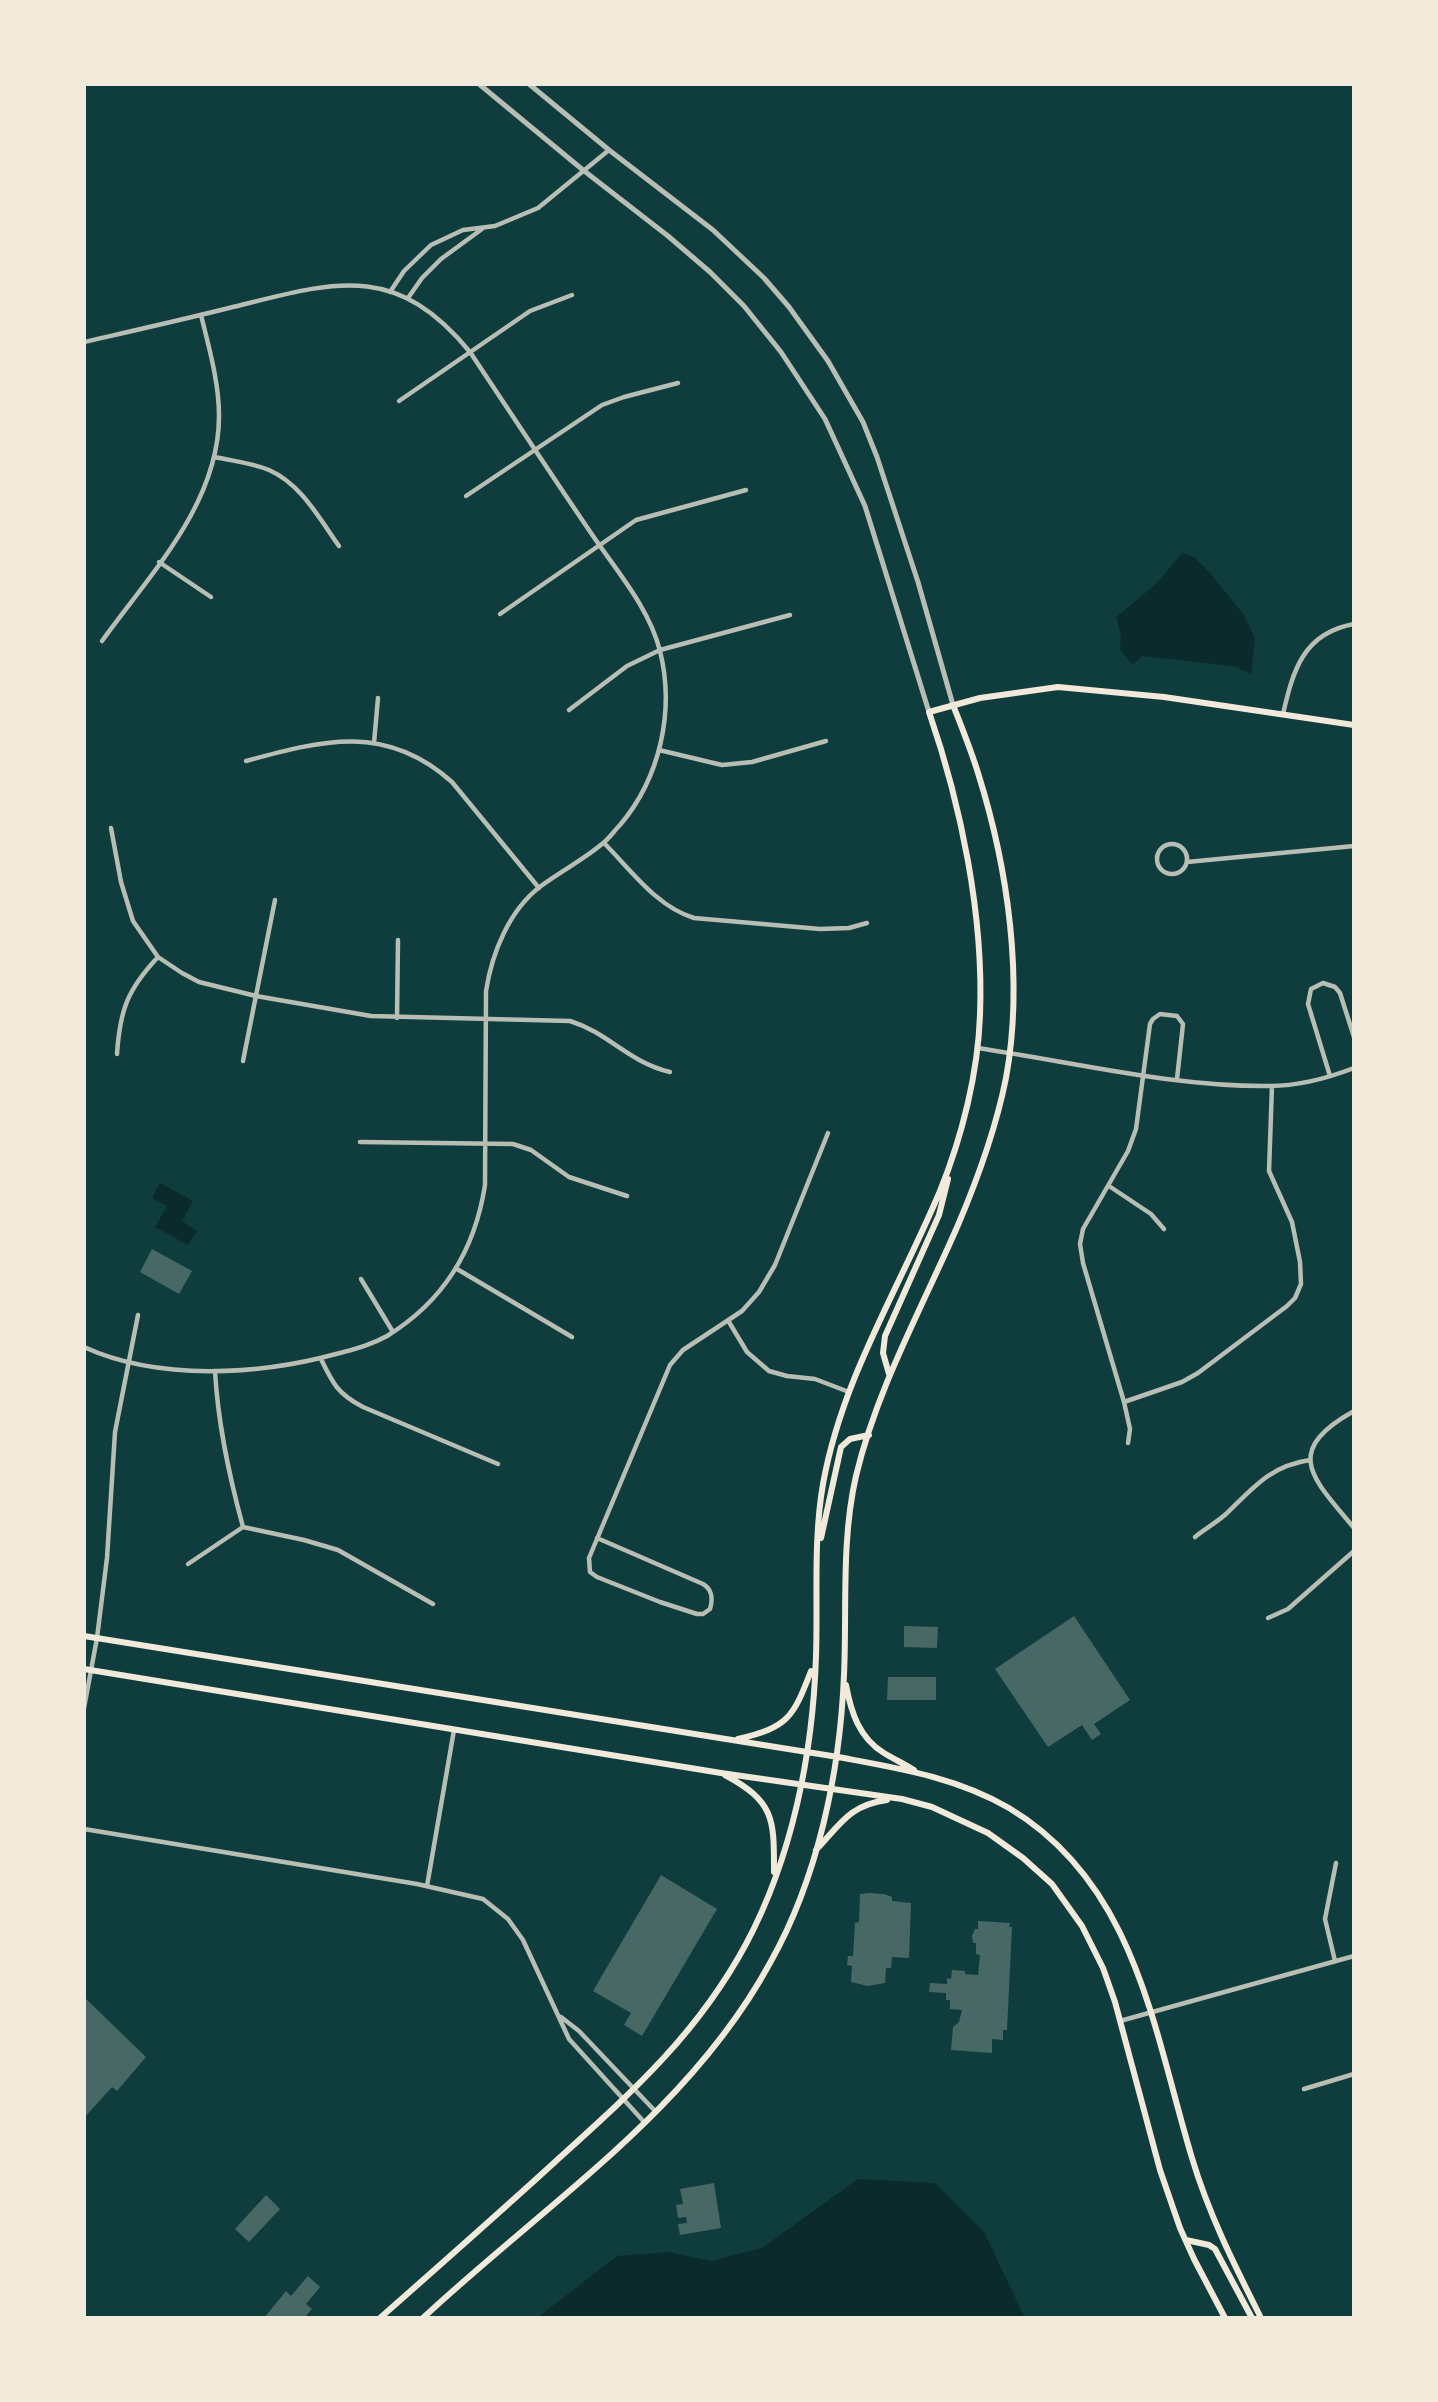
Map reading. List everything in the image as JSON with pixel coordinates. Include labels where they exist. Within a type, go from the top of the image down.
[{"type":"main road","points":[[889,1374],[883,1353],[885,1336],[939,1215],[977,1048],[980,1014],[973,892],[957,814],[929,712],[980,698],[1058,687],[1164,697],[1354,725]]},
{"type":"main road","points":[[423,2318],[520,2236],[685,2084],[711,2052],[773,1959],[796,1905],[814,1852],[838,1756],[844,1678],[845,1586],[856,1478],[889,1374],[974,1187],[1005,1081],[1009,1053],[1014,1001],[1007,899],[979,774],[953,705]]},
{"type":"main road","points":[[380,2318],[634,2091],[708,2005],[746,1944],[774,1877],[801,1783],[816,1660],[818,1527],[831,1443],[875,1327],[940,1191],[957,1143]]},
{"type":"main road","points":[[818,1550],[841,1447],[850,1439],[869,1436]]},
{"type":"main road","points":[[84,1636],[838,1756],[915,1772],[960,1785],[1007,1807],[1033,1824],[1066,1853],[1090,1880],[1114,1919],[1138,1972],[1192,2160],[1212,2217],[1261,2318]]},
{"type":"main road","points":[[735,1740],[768,1732],[782,1723],[798,1706],[816,1660]]},
{"type":"main road","points":[[87,1670],[720,1773],[902,1799],[932,1807],[988,1833],[1023,1858],[1052,1884],[1082,1926],[1103,1968],[1121,2021],[1160,2169],[1186,2240],[1225,2318]]},
{"type":"main road","points":[[844,1678],[852,1712],[865,1736],[884,1753],[915,1772]]},
{"type":"main road","points":[[720,1773],[752,1790],[766,1807],[775,1835],[774,1877]]},
{"type":"main road","points":[[814,1852],[850,1813],[877,1802],[902,1799]]},
{"type":"main road","points":[[1186,2240],[1215,2249],[1252,2318]]},
{"type":"street","points":[[479,84],[710,272],[744,306],[781,352],[831,430],[865,506],[929,712]]},
{"type":"street","points":[[528,84],[713,230],[764,278],[828,361],[863,422],[877,457],[918,582],[953,705]]},
{"type":"street","points":[[390,292],[404,271],[431,245],[463,230],[483,229],[510,221],[538,208],[609,150]]},
{"type":"street","points":[[408,298],[441,258],[483,229]]},
{"type":"street","points":[[84,342],[330,285],[358,285],[408,298],[438,318],[470,352],[637,602],[660,650],[665,701],[659,750],[637,802],[604,843],[538,888],[510,922],[498,948],[488,981],[485,1185],[480,1211],[471,1240],[457,1269],[430,1301],[393,1332],[357,1349],[321,1359],[268,1368],[215,1371],[128,1361],[84,1346]]},
{"type":"street","points":[[399,401],[530,311],[572,295]]},
{"type":"street","points":[[102,641],[194,509],[215,457],[218,397],[201,315]]},
{"type":"street","points":[[466,496],[602,405],[678,383]]},
{"type":"street","points":[[215,457],[257,467],[285,480],[304,498],[339,545]]},
{"type":"street","points":[[500,614],[642,518],[746,490]]},
{"type":"street","points":[[159,562],[211,597]]},
{"type":"street","points":[[569,710],[627,666],[660,650],[790,615]]},
{"type":"street","points":[[1283,715],[1293,675],[1305,653],[1332,630],[1354,624]]},
{"type":"street","points":[[374,743],[378,698]]},
{"type":"street","points":[[246,761],[283,751],[342,741],[374,743],[406,752],[444,776],[460,791],[538,888]]},
{"type":"street","points":[[659,750],[722,765],[752,762],[826,741]]},
{"type":"street","points":[[111,828],[121,882],[133,920],[158,957],[200,982],[256,996],[344,1012],[397,1018],[570,1021],[596,1032],[643,1064],[670,1073]]},
{"type":"street","points":[[604,843],[664,903],[694,918],[820,929],[842,929],[867,923]]},
{"type":"street","points":[[1171,843],[1184,849],[1187,862],[1181,872],[1171,874],[1162,870],[1157,856],[1161,847],[1171,843]]},
{"type":"street","points":[[1187,862],[1354,846]]},
{"type":"street","points":[[243,1060],[275,900]]},
{"type":"street","points":[[397,1018],[398,940]]},
{"type":"street","points":[[117,1054],[120,1019],[127,996],[140,976],[158,957]]},
{"type":"street","points":[[1330,1076],[1308,1004],[1311,989],[1323,983],[1335,987],[1340,993],[1354,1037]]},
{"type":"street","points":[[1128,1443],[1130,1429],[1124,1402],[1083,1263],[1080,1244],[1087,1221],[1128,1152],[1136,1129],[1150,1024],[1157,1015],[1171,1014],[1181,1020],[1184,1031],[1177,1079]]},
{"type":"street","points":[[977,1048],[1177,1079],[1272,1086],[1330,1076],[1354,1068]]},
{"type":"street","points":[[1124,1402],[1198,1373],[1287,1306],[1298,1291],[1301,1278],[1292,1222],[1269,1171],[1272,1086]]},
{"type":"street","points":[[597,1538],[708,1587],[711,1604],[707,1613],[697,1614],[660,1602],[592,1574],[588,1561],[597,1538],[670,1365],[683,1350],[729,1322],[751,1302],[767,1280],[828,1133]]},
{"type":"street","points":[[360,1142],[486,1143],[522,1146],[569,1177],[626,1196]]},
{"type":"street","points":[[1109,1186],[1152,1214],[1164,1229]]},
{"type":"street","points":[[457,1269],[572,1337]]},
{"type":"street","points":[[361,1279],[393,1332]]},
{"type":"street","points":[[84,1708],[87,1670],[97,1638],[107,1558],[112,1453],[138,1315]]},
{"type":"street","points":[[729,1322],[747,1352],[769,1371],[815,1380],[849,1392]]},
{"type":"street","points":[[321,1359],[339,1392],[351,1401],[498,1464]]},
{"type":"street","points":[[215,1371],[223,1447],[243,1527]]},
{"type":"street","points":[[1354,1411],[1325,1430],[1310,1452],[1314,1478],[1354,1528]]},
{"type":"street","points":[[1195,1537],[1224,1516],[1270,1473],[1285,1465],[1310,1460]]},
{"type":"street","points":[[188,1564],[243,1527],[304,1539],[338,1550],[433,1604]]},
{"type":"street","points":[[1268,1618],[1288,1609],[1354,1552]]},
{"type":"street","points":[[427,1886],[454,1729]]},
{"type":"street","points":[[84,1829],[427,1886],[483,1899],[501,1912],[523,1940],[569,2039],[645,2123]]},
{"type":"street","points":[[1335,1961],[1325,1919],[1336,1863]]},
{"type":"street","points":[[1121,2021],[1354,1955]]},
{"type":"street","points":[[557,2014],[579,2031],[656,2112]]},
{"type":"street","points":[[1304,2089],[1354,2074]]},
{"type":"water","points":[[1182,553],[1194,557],[1210,573],[1244,615],[1255,639],[1251,674],[1233,666],[1142,656],[1133,665],[1120,650],[1121,635],[1116,617],[1155,585]]},
{"type":"water","points":[[160,1183],[193,1201],[182,1221],[197,1231],[188,1245],[155,1227],[167,1206],[152,1198]]},
{"type":"water","points":[[858,2179],[935,2183],[984,2232],[1025,2318],[537,2318],[617,2256],[668,2252],[711,2261],[762,2248]]},
{"type":"building","points":[[152,1249],[192,1271],[179,1294],[140,1272]]},
{"type":"building","points":[[1074,1616],[1130,1700],[1094,1724],[1101,1734],[1092,1740],[1082,1725],[1048,1747],[995,1669]]},
{"type":"building","points":[[904,1626],[938,1627],[937,1648],[904,1647]]},
{"type":"building","points":[[888,1677],[936,1677],[936,1700],[887,1700]]},
{"type":"building","points":[[661,1875],[717,1909],[642,2036],[624,2025],[631,2013],[593,1991]]},
{"type":"building","points":[[860,1894],[884,1894],[892,1897],[892,1901],[911,1903],[909,1958],[892,1957],[891,1968],[886,1968],[885,1983],[868,1986],[851,1982],[852,1966],[847,1965],[848,1956],[853,1956],[855,1923],[859,1922]]},
{"type":"building","points":[[978,1921],[1010,1923],[1009,1927],[1012,1927],[1007,2030],[1003,2030],[1003,2040],[992,2039],[992,2053],[951,2050],[953,2027],[959,2022],[962,2010],[950,2009],[950,2000],[946,2000],[946,1993],[929,1992],[930,1983],[947,1984],[952,1970],[978,1975],[980,1955],[976,1954],[976,1943],[973,1943],[972,1936],[975,1929],[978,1929]]},
{"type":"building","points":[[84,1997],[146,2057],[117,2091],[112,2087],[84,2118]]},
{"type":"building","points":[[714,2183],[721,2228],[680,2235],[678,2224],[687,2223],[686,2217],[678,2218],[676,2205],[683,2204],[680,2189]]},
{"type":"building","points":[[266,2195],[280,2209],[249,2242],[235,2229]]},
{"type":"building","points":[[308,2276],[320,2287],[306,2304],[312,2309],[304,2318],[264,2318],[286,2291],[291,2296]]}]
